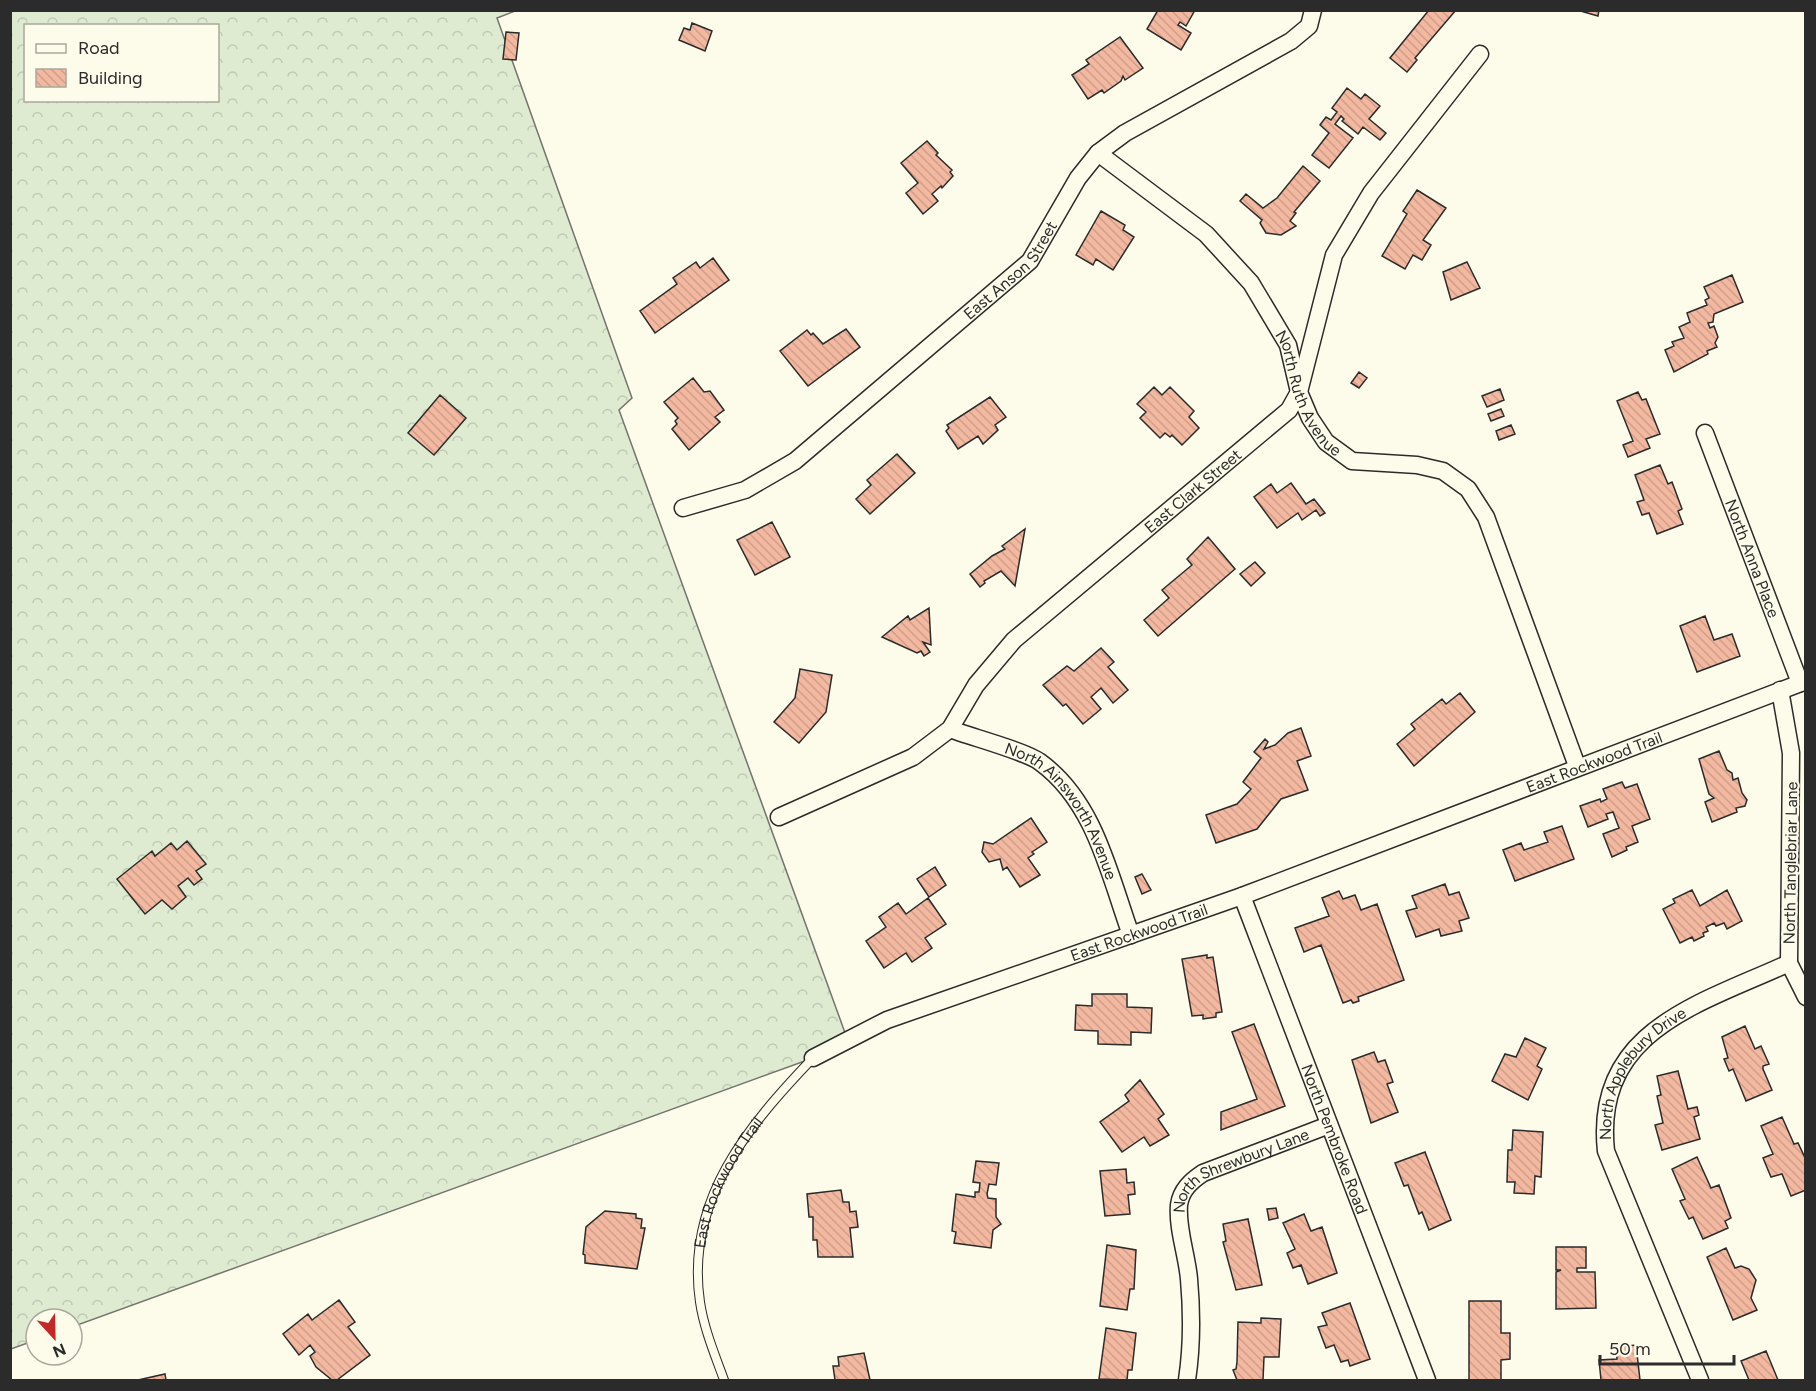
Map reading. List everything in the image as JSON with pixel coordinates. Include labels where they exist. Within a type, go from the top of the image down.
[{"type":"street","name":"East Anson Street","points":[[683,508],[745,490],[795,461],[1030,261],[1078,178],[1098,153],[1125,133],[1291,41],[1309,26],[1313,10]]},
{"type":"street","name":"East Clark Street","points":[[779,817],[913,757],[950,729],[976,685],[1014,640],[1289,410],[1299,392],[1334,255],[1371,193],[1480,54]]},
{"type":"street","name":"North Ruth Avenue","points":[[1098,153],[1206,234],[1226,253],[1251,283],[1288,345],[1299,392],[1310,418],[1326,442],[1352,461],[1417,465],[1443,471],[1468,489],[1486,517],[1577,766]]},
{"type":"street","name":"North Anna Place","points":[[1705,433],[1803,682]]},
{"type":"street","name":"East Rockwood Trail","points":[[813,1058],[887,1020],[1242,896],[1577,766],[1803,682]]},
{"type":"street","name":"North Tanglebriar Lane","points":[[1780,690],[1791,753],[1789,963],[1806,997]]},
{"type":"street","name":"North Ainsworth Avenue","points":[[950,729],[1039,761],[1071,789],[1090,820],[1131,935]]},
{"type":"street","name":"North Pembroke Road","points":[[1242,896],[1427,1380]]},
{"type":"street","name":"North Applebury Drive","points":[[1700,1380],[1606,1151],[1604,1127],[1612,1085],[1623,1062],[1666,1020],[1789,963]]},
{"type":"street","name":"North Shrewbury Lane","points":[[1187,1380],[1191,1322],[1189,1278],[1179,1216],[1179,1204],[1184,1192],[1191,1181],[1203,1173],[1329,1125]]},
{"type":"lane","name":"East Rockwood Trail","points":[[724,1380],[706,1330],[700,1300],[700,1242],[708,1208],[732,1153],[766,1106],[813,1058]]},
{"type":"green space","points":[[11,11],[515,11],[497,18],[632,398],[619,410],[848,1041],[813,1058],[84,1323],[84,1307],[24,1307],[24,1344],[11,1349]]},
{"type":"building","points":[[1158,10],[1195,10],[1186,26],[1180,22],[1178,25],[1191,33],[1181,50],[1147,29]]},
{"type":"building","points":[[1429,10],[1456,10],[1415,58],[1417,60],[1407,72],[1390,58]]},
{"type":"building","points":[[1577,10],[1599,10],[1598,16]]},
{"type":"building","points":[[692,23],[712,31],[705,51],[679,40],[684,28],[690,30]]},
{"type":"building","points":[[506,32],[519,33],[516,60],[503,59]]},
{"type":"building","points":[[1120,37],[1143,68],[1125,80],[1123,76],[1121,81],[1104,93],[1102,90],[1088,99],[1072,75],[1089,64],[1086,60]]},
{"type":"building","points":[[1347,88],[1361,99],[1365,94],[1380,106],[1369,119],[1386,133],[1380,140],[1363,127],[1358,134],[1342,121],[1344,119],[1341,116],[1335,124],[1353,138],[1329,168],[1312,155],[1329,133],[1320,125],[1326,117],[1331,120],[1337,112],[1332,108]]},
{"type":"building","points":[[927,141],[938,153],[936,155],[952,170],[950,172],[953,176],[942,188],[941,186],[932,194],[938,201],[923,214],[906,193],[918,183],[901,163]]},
{"type":"building","points":[[1303,166],[1320,181],[1294,212],[1296,213],[1290,221],[1296,226],[1281,235],[1266,233],[1260,223],[1262,220],[1240,201],[1246,194],[1263,208],[1277,198]]},
{"type":"building","points":[[1417,190],[1446,208],[1423,240],[1431,245],[1422,260],[1413,255],[1405,269],[1382,256],[1407,214],[1403,211]]},
{"type":"building","points":[[1101,211],[1125,225],[1123,230],[1134,237],[1113,270],[1096,259],[1093,265],[1076,255]]},
{"type":"building","points":[[713,258],[729,280],[655,333],[640,311],[677,284],[673,278],[696,262],[700,268]]},
{"type":"building","points":[[1467,262],[1480,288],[1451,300],[1443,272]]},
{"type":"building","points":[[1732,275],[1743,302],[1714,314],[1713,322],[1708,323],[1710,328],[1714,326],[1718,337],[1715,343],[1717,347],[1674,372],[1665,350],[1674,346],[1672,342],[1684,338],[1679,327],[1690,322],[1687,313],[1707,305],[1705,300],[1709,298],[1704,287]]},
{"type":"building","points":[[846,329],[860,347],[808,386],[780,351],[807,330],[823,344]]},
{"type":"building","points":[[1359,372],[1367,378],[1359,388],[1351,383]]},
{"type":"building","points":[[693,378],[704,392],[710,391],[724,410],[715,417],[720,422],[689,450],[672,429],[677,424],[675,421],[678,418],[664,402]]},
{"type":"building","points":[[1154,387],[1162,395],[1170,387],[1194,411],[1189,417],[1199,428],[1182,445],[1172,435],[1170,437],[1165,433],[1160,438],[1140,418],[1146,412],[1137,404]]},
{"type":"building","points":[[1500,389],[1504,400],[1487,407],[1482,396]]},
{"type":"building","points":[[1638,392],[1642,400],[1646,399],[1660,434],[1646,439],[1650,448],[1628,457],[1623,445],[1633,441],[1617,401]]},
{"type":"building","points":[[440,395],[466,418],[434,455],[408,433]]},
{"type":"building","points":[[990,397],[1006,417],[995,425],[998,430],[983,444],[978,436],[958,449],[946,431],[949,428],[947,425]]},
{"type":"building","points":[[1501,409],[1504,416],[1491,421],[1488,414]]},
{"type":"building","points":[[1511,425],[1515,434],[1499,440],[1496,431]]},
{"type":"building","points":[[897,454],[915,473],[870,514],[856,499],[871,485],[867,480]]},
{"type":"building","points":[[1660,465],[1668,484],[1672,482],[1682,509],[1678,511],[1683,524],[1657,534],[1649,513],[1642,515],[1637,502],[1644,500],[1635,475]]},
{"type":"building","points":[[1291,483],[1306,504],[1314,499],[1325,513],[1320,516],[1316,510],[1302,520],[1298,513],[1277,528],[1254,497],[1271,484],[1277,493]]},
{"type":"building","points":[[772,522],[790,557],[755,575],[737,540]]},
{"type":"building","points":[[1025,529],[1015,586],[1001,571],[984,581],[985,583],[980,587],[970,574],[992,556],[1005,549],[1002,546]]},
{"type":"building","points":[[1208,537],[1235,569],[1158,636],[1144,620],[1169,598],[1162,590],[1192,565],[1187,559]]},
{"type":"building","points":[[1255,562],[1265,573],[1251,586],[1240,574]]},
{"type":"building","points":[[929,608],[931,645],[923,642],[930,652],[924,656],[921,651],[917,653],[882,637],[908,616],[910,620]]},
{"type":"building","points":[[1705,616],[1714,640],[1732,634],[1740,656],[1697,672],[1680,626]]},
{"type":"building","points":[[1101,648],[1114,662],[1108,667],[1128,690],[1113,703],[1101,688],[1091,697],[1101,709],[1083,724],[1066,704],[1063,706],[1043,685],[1067,666],[1074,671]]},
{"type":"building","points":[[800,669],[832,675],[826,712],[799,743],[774,722],[795,698]]},
{"type":"building","points":[[1460,693],[1475,712],[1414,766],[1397,744],[1415,729],[1411,724],[1442,699],[1446,704]]},
{"type":"building","points":[[1301,728],[1311,756],[1297,761],[1308,790],[1281,799],[1257,829],[1216,843],[1206,815],[1237,804],[1251,789],[1243,782],[1261,758],[1254,752],[1265,739],[1268,742],[1264,749],[1275,745],[1288,733]]},
{"type":"building","points":[[1719,751],[1727,770],[1732,773],[1733,780],[1738,778],[1742,793],[1747,800],[1745,806],[1736,808],[1737,812],[1712,822],[1705,802],[1714,798],[1709,794],[1699,759]]},
{"type":"building","points":[[1622,782],[1625,788],[1637,784],[1650,819],[1632,826],[1638,842],[1612,857],[1603,834],[1619,828],[1613,812],[1606,814],[1608,819],[1588,827],[1580,806],[1607,799],[1603,789]]},
{"type":"building","points":[[1031,818],[1047,842],[1032,852],[1034,854],[1028,858],[1040,875],[1020,887],[1007,867],[1003,870],[1000,859],[989,862],[982,852],[984,842],[993,844]]},
{"type":"building","points":[[1562,826],[1574,859],[1515,881],[1503,850],[1521,843],[1524,850],[1548,842],[1544,832]]},
{"type":"building","points":[[187,841],[206,864],[196,871],[202,879],[194,885],[188,878],[178,886],[186,897],[172,909],[162,900],[145,914],[117,879],[152,851],[155,856],[171,843],[177,850]]},
{"type":"building","points":[[935,867],[946,885],[929,897],[917,879]]},
{"type":"building","points":[[1142,874],[1151,890],[1142,894],[1135,877]]},
{"type":"building","points":[[1445,884],[1449,895],[1459,892],[1469,918],[1459,921],[1462,931],[1441,936],[1439,929],[1416,937],[1406,911],[1417,908],[1412,896]]},
{"type":"building","points":[[1692,890],[1700,906],[1727,890],[1742,921],[1727,929],[1724,923],[1716,926],[1714,923],[1706,927],[1708,931],[1703,933],[1704,936],[1694,941],[1692,937],[1680,943],[1663,909],[1675,903],[1673,899]]},
{"type":"building","points":[[1339,891],[1343,899],[1355,895],[1361,910],[1377,904],[1404,980],[1358,997],[1359,1001],[1353,1003],[1351,1000],[1343,1003],[1321,945],[1304,952],[1295,928],[1329,916],[1322,898]]},
{"type":"building","points":[[928,898],[946,924],[925,938],[932,948],[912,962],[906,953],[884,968],[866,941],[886,927],[879,917],[898,903],[906,914]]},
{"type":"building","points":[[1207,955],[1207,958],[1213,957],[1222,1012],[1216,1013],[1216,1017],[1203,1019],[1203,1015],[1192,1016],[1182,959]]},
{"type":"building","points":[[1092,994],[1127,994],[1127,1007],[1152,1008],[1151,1033],[1131,1032],[1131,1045],[1098,1044],[1098,1031],[1075,1030],[1076,1005],[1092,1006]]},
{"type":"building","points":[[1254,1024],[1285,1106],[1221,1130],[1221,1112],[1257,1099],[1232,1032]]},
{"type":"building","points":[[1745,1026],[1755,1049],[1761,1046],[1769,1064],[1763,1066],[1763,1069],[1772,1090],[1746,1101],[1733,1069],[1729,1071],[1724,1059],[1728,1058],[1722,1037]]},
{"type":"building","points":[[1525,1038],[1546,1048],[1537,1066],[1542,1069],[1528,1100],[1492,1081],[1505,1054],[1516,1057]]},
{"type":"building","points":[[1374,1052],[1378,1062],[1385,1060],[1393,1082],[1387,1084],[1398,1112],[1371,1123],[1352,1060]]},
{"type":"building","points":[[1678,1071],[1688,1109],[1697,1107],[1699,1115],[1694,1117],[1700,1139],[1662,1150],[1655,1125],[1663,1123],[1657,1096],[1661,1095],[1657,1076]]},
{"type":"building","points":[[1140,1080],[1164,1114],[1158,1119],[1169,1135],[1150,1146],[1144,1137],[1122,1152],[1100,1122],[1129,1101],[1125,1095]]},
{"type":"building","points":[[1782,1117],[1794,1144],[1798,1143],[1806,1160],[1806,1190],[1791,1196],[1782,1174],[1771,1177],[1763,1158],[1773,1154],[1761,1126]]},
{"type":"building","points":[[1513,1130],[1543,1132],[1541,1177],[1535,1176],[1534,1194],[1514,1193],[1515,1182],[1507,1182],[1508,1150],[1512,1150]]},
{"type":"building","points":[[1425,1152],[1451,1220],[1429,1230],[1422,1212],[1419,1214],[1408,1185],[1404,1186],[1395,1163]]},
{"type":"building","points":[[1697,1157],[1711,1188],[1719,1185],[1731,1218],[1725,1221],[1728,1228],[1703,1239],[1693,1217],[1689,1219],[1680,1201],[1685,1199],[1672,1169]]},
{"type":"building","points":[[976,1161],[999,1163],[996,1185],[989,1184],[987,1194],[988,1198],[996,1199],[996,1217],[1001,1224],[993,1230],[991,1248],[954,1243],[956,1232],[952,1231],[956,1194],[975,1197],[975,1192],[979,1192],[980,1183],[973,1182]]},
{"type":"building","points":[[1126,1169],[1127,1183],[1134,1182],[1135,1194],[1128,1195],[1130,1214],[1105,1216],[1100,1171]]},
{"type":"building","points":[[841,1190],[843,1202],[849,1202],[850,1212],[856,1211],[858,1227],[850,1228],[853,1257],[818,1257],[817,1240],[813,1240],[813,1217],[809,1217],[807,1194]]},
{"type":"building","points":[[1276,1208],[1278,1218],[1269,1220],[1267,1209]]},
{"type":"building","points":[[605,1211],[636,1214],[636,1218],[642,1219],[641,1228],[645,1228],[637,1269],[585,1263],[583,1254],[586,1227]]},
{"type":"building","points":[[1304,1214],[1311,1231],[1322,1227],[1337,1273],[1308,1284],[1301,1265],[1293,1268],[1287,1253],[1295,1249],[1283,1223]]},
{"type":"building","points":[[1248,1219],[1262,1285],[1236,1290],[1223,1242],[1226,1241],[1223,1224]]},
{"type":"building","points":[[1107,1245],[1136,1250],[1134,1289],[1130,1289],[1127,1310],[1100,1306]]},
{"type":"building","points":[[1556,1247],[1586,1247],[1586,1268],[1577,1268],[1577,1272],[1595,1272],[1596,1308],[1556,1309],[1556,1272],[1561,1270],[1556,1270]]},
{"type":"building","points":[[1726,1248],[1735,1268],[1741,1266],[1749,1269],[1756,1280],[1751,1298],[1757,1310],[1733,1320],[1707,1257]]},
{"type":"building","points":[[339,1300],[355,1322],[348,1327],[370,1355],[337,1380],[332,1380],[316,1367],[310,1356],[315,1352],[310,1345],[299,1355],[283,1334],[308,1314],[312,1320]]},
{"type":"building","points":[[1469,1301],[1501,1301],[1501,1333],[1510,1333],[1510,1359],[1501,1360],[1501,1380],[1469,1380]]},
{"type":"building","points":[[1350,1303],[1370,1359],[1350,1366],[1348,1360],[1341,1362],[1334,1345],[1326,1348],[1318,1327],[1327,1325],[1322,1313]]},
{"type":"building","points":[[1261,1318],[1281,1319],[1279,1357],[1264,1357],[1263,1380],[1237,1380],[1233,1370],[1236,1369],[1237,1362],[1238,1322],[1261,1323]]},
{"type":"building","points":[[1106,1328],[1136,1333],[1132,1370],[1128,1370],[1127,1380],[1099,1379]]},
{"type":"building","points":[[1636,1345],[1640,1380],[1601,1380],[1599,1360],[1617,1359],[1616,1347]]},
{"type":"building","points":[[1766,1351],[1778,1380],[1749,1380],[1741,1361]]},
{"type":"building","points":[[864,1353],[870,1380],[835,1380],[833,1366],[839,1366],[838,1357]]},
{"type":"building","points":[[165,1374],[166,1380],[138,1380]]}]
